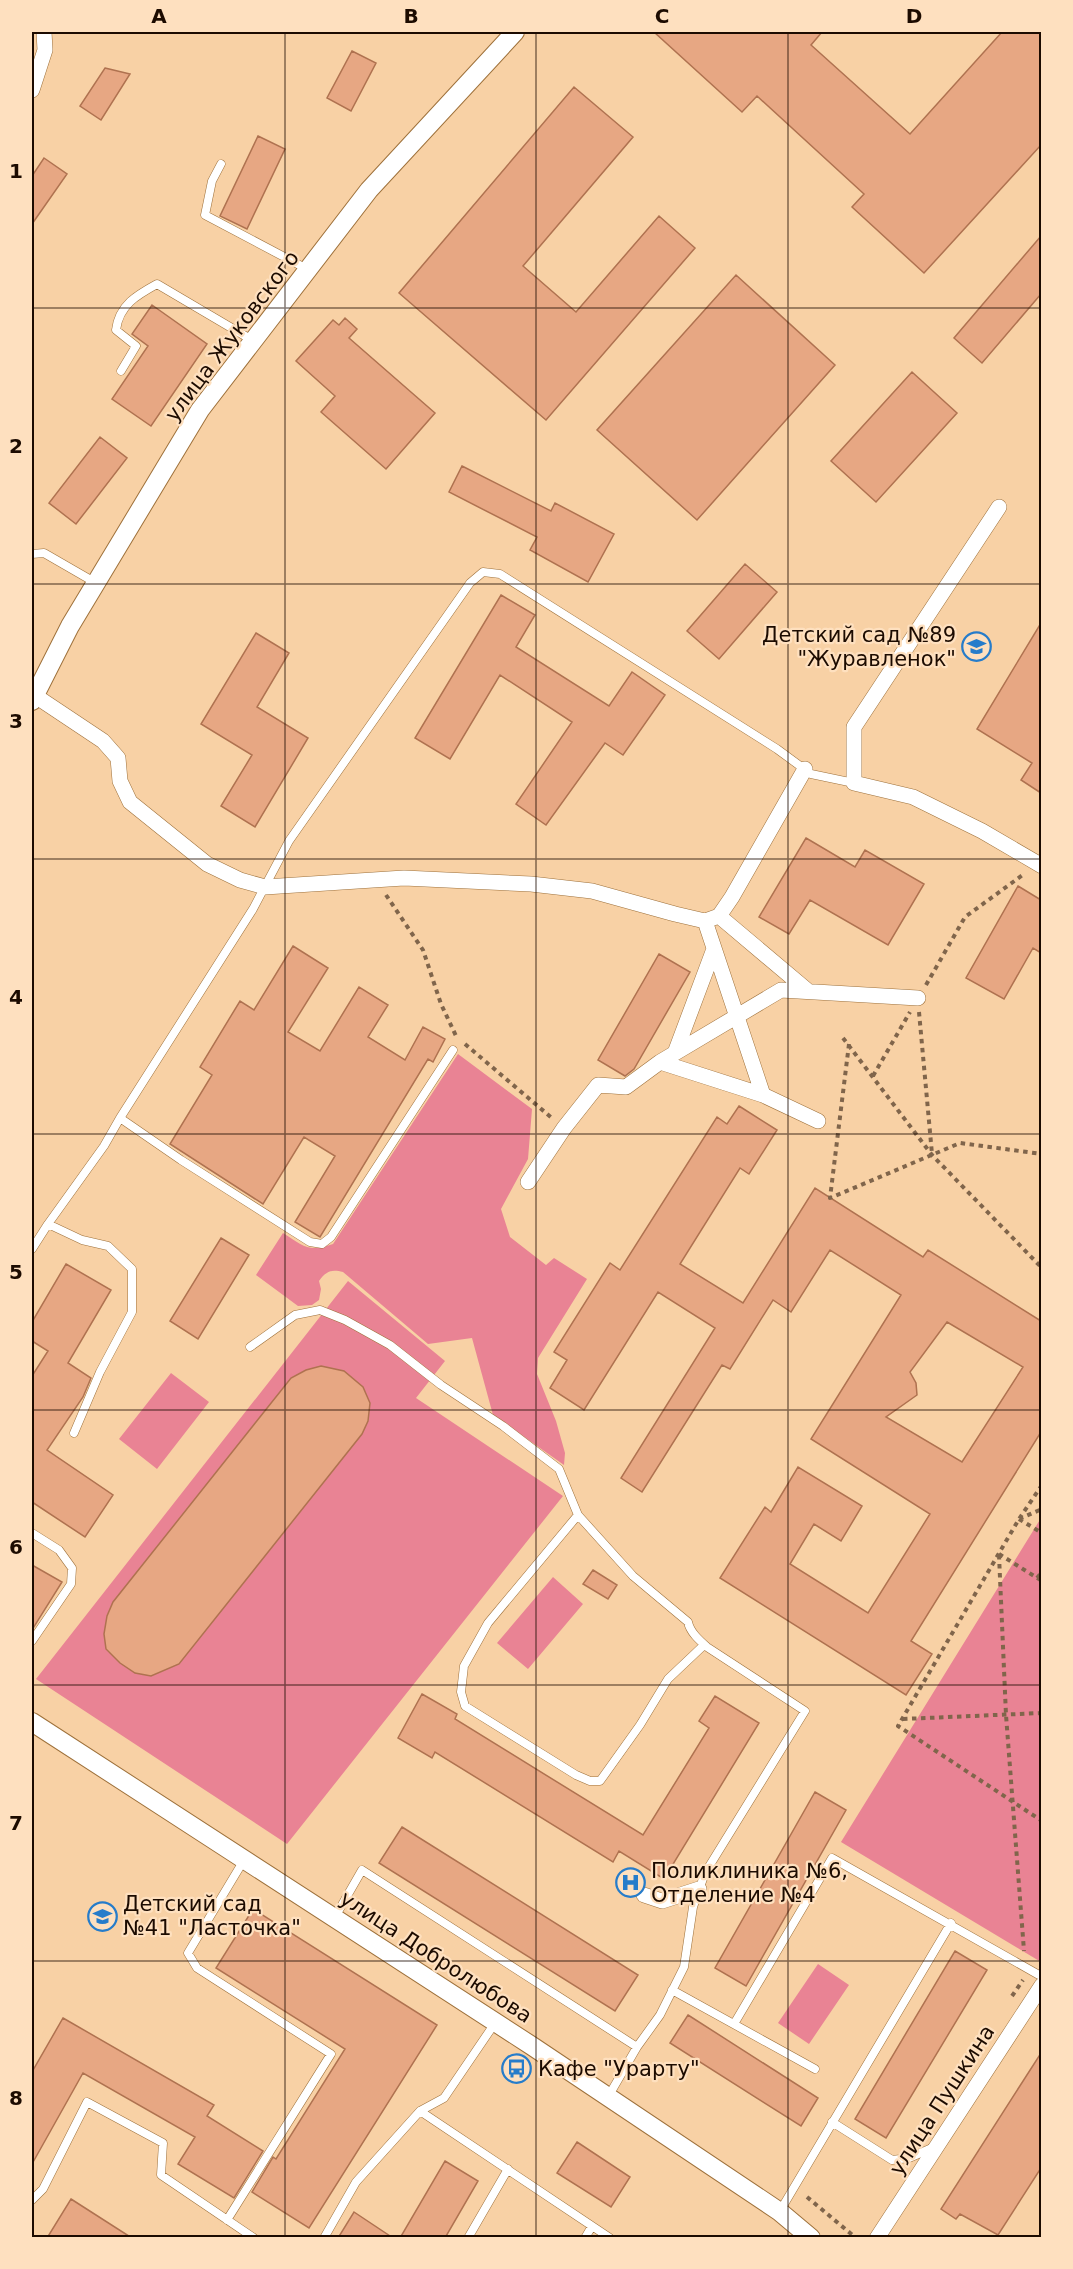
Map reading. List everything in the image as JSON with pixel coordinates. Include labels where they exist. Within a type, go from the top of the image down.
[{"type":"street","points":[[32,90],[45,50],[44,32]]},
{"type":"street","name":"улица Жуковского","points":[[33,698],[70,626],[200,410],[369,190],[515,32]]},
{"type":"street","points":[[999,507],[854,727],[854,783],[913,797],[982,831],[1040,865]]},
{"type":"street","points":[[33,698],[108,746],[118,758],[120,781],[130,802],[207,864],[240,880],[264,887],[404,878],[592,891],[675,914],[712,918],[807,991]]},
{"type":"street","points":[[763,1095],[714,949],[712,918],[732,897],[805,769]]},
{"type":"street","points":[[675,1053],[714,949]]},
{"type":"street","points":[[528,1182],[564,1128],[598,1085],[626,1088],[660,1062],[781,990],[918,998]]},
{"type":"street","points":[[660,1062],[763,1095],[818,1121]]},
{"type":"street","name":"улица Добролюбова","points":[[32,1722],[495,2022],[780,2212],[806,2236]]},
{"type":"street","points":[[644,1895],[662,1900],[699,1889]]},
{"type":"street","name":"улица Пушкина","points":[[877,2238],[1040,1980]]},
{"type":"lane","points":[[221,164],[212,182],[205,215],[308,270]]},
{"type":"lane","points":[[120,371],[136,346],[116,330],[117,321],[131,298],[158,284],[254,341]]},
{"type":"lane","points":[[32,554],[45,554],[96,583]]},
{"type":"lane","points":[[32,1249],[104,1146],[253,909],[290,841],[470,583],[483,572],[500,574],[777,749],[811,774],[854,783]]},
{"type":"lane","points":[[120,1118],[181,1160],[310,1242],[322,1244],[331,1237],[453,1050]]},
{"type":"lane","points":[[48,1224],[82,1240],[108,1246],[132,1269],[132,1312],[100,1372],[74,1433]]},
{"type":"lane","points":[[250,1347],[295,1315],[320,1310],[345,1320],[390,1345],[441,1385],[503,1426],[560,1469],[578,1515],[633,1576],[688,1622],[704,1645],[805,1711],[705,1874],[693,1907],[684,1967],[660,2015],[637,2047],[608,2098]]},
{"type":"lane","points":[[578,1515],[489,1623],[478,1641],[464,1666],[461,1692],[465,1706],[576,1775],[590,1781],[600,1780],[640,1725],[668,1679],[704,1645]]},
{"type":"lane","points":[[32,1533],[59,1550],[72,1568],[71,1584],[32,1641]]},
{"type":"lane","points":[[734,2024],[832,1858],[951,1923],[1040,1980]]},
{"type":"lane","points":[[227,2220],[331,2054],[196,1968],[188,1953],[244,1860]]},
{"type":"lane","points":[[335,1917],[362,1870],[637,2047]]},
{"type":"lane","points":[[780,2212],[951,1923]]},
{"type":"lane","points":[[672,1990],[816,2069]]},
{"type":"lane","points":[[324,2238],[356,2182],[420,2111],[444,2098],[495,2022]]},
{"type":"lane","points":[[32,2200],[43,2189],[87,2102],[163,2143],[161,2175],[254,2238]]},
{"type":"lane","points":[[420,2111],[610,2238]]},
{"type":"lane","points":[[832,2122],[892,2160],[909,2158],[936,2146]]},
{"type":"lane","points":[[468,2238],[508,2169]]},
{"type":"lane","points":[[585,2238],[592,2226]]},
{"type":"path","points":[[873,1076],[964,917],[1040,865]]},
{"type":"path","points":[[376,880],[423,950],[441,1004],[455,1035],[564,1128]]},
{"type":"path","points":[[918,998],[932,1155]]},
{"type":"path","points":[[843,1038],[932,1155],[1041,1268]]},
{"type":"path","points":[[849,1044],[830,1198],[960,1143],[1041,1154]]},
{"type":"path","points":[[1041,1485],[1018,1519],[898,1726],[1041,1821]]},
{"type":"path","points":[[1018,1519],[1041,1509]]},
{"type":"path","points":[[1018,1519],[1041,1533]]},
{"type":"path","points":[[999,1554],[1039,1580],[1041,1572]]},
{"type":"path","points":[[999,1554],[1006,1715],[1024,1951]]},
{"type":"path","points":[[903,1719],[1041,1713]]},
{"type":"path","points":[[807,2197],[855,2238]]},
{"type":"shaded area","points":[[458,1054],[532,1109],[528,1159],[501,1209],[510,1237],[546,1265],[554,1258],[587,1279],[538,1358],[537,1374],[556,1421],[565,1453],[564,1465],[493,1415],[472,1338],[428,1344],[343,1272],[332,1271],[324,1275],[319,1281],[321,1289],[319,1300],[312,1305],[298,1306],[256,1275],[283,1233],[306,1247],[318,1248],[333,1244]]},
{"type":"shaded area","points":[[348,1281],[445,1361],[416,1398],[563,1496],[287,1844],[36,1679]]},
{"type":"shaded area","points":[[171,1373],[209,1402],[157,1469],[119,1439]]},
{"type":"shaded area","points":[[1041,1518],[1041,1962],[841,1842]]},
{"type":"shaded area","points":[[553,1577],[583,1604],[528,1669],[497,1643]]},
{"type":"shaded area","points":[[818,1964],[849,1985],[809,2044],[778,2023]]},
{"type":"building","points":[[654,32],[822,32],[811,45],[910,134],[1002,32],[1041,32],[1041,145],[924,273],[852,207],[864,194],[757,96],[742,112]]},
{"type":"building","points":[[352,51],[376,63],[351,111],[327,98]]},
{"type":"building","points":[[105,68],[130,74],[101,120],[80,106]]},
{"type":"building","points":[[574,87],[633,137],[523,266],[576,312],[659,216],[695,248],[546,420],[399,293]]},
{"type":"building","points":[[258,136],[285,149],[247,229],[220,216]]},
{"type":"building","points":[[44,158],[67,174],[32,224],[32,176]]},
{"type":"building","points":[[1041,236],[1041,294],[982,363],[954,338]]},
{"type":"building","points":[[736,275],[835,365],[697,520],[597,430]]},
{"type":"building","points":[[152,305],[207,344],[151,426],[112,399],[148,346],[132,334]]},
{"type":"building","points":[[345,318],[357,329],[349,338],[435,413],[386,469],[321,412],[335,396],[296,361],[333,320],[339,325]]},
{"type":"building","points":[[912,372],[957,413],[876,502],[831,461]]},
{"type":"building","points":[[100,437],[127,458],[76,524],[49,503]]},
{"type":"building","points":[[462,466],[551,511],[555,503],[614,534],[588,582],[530,550],[537,537],[449,492]]},
{"type":"building","points":[[745,564],[777,592],[719,659],[687,631]]},
{"type":"building","points":[[501,595],[535,615],[516,647],[609,706],[632,672],[665,695],[623,755],[605,743],[546,825],[516,804],[572,722],[500,675],[450,759],[415,738]]},
{"type":"building","points":[[1041,623],[1041,793],[1021,780],[1032,763],[977,729]]},
{"type":"building","points":[[256,633],[289,653],[257,707],[308,738],[255,827],[221,806],[252,755],[201,724]]},
{"type":"building","points":[[806,838],[855,867],[865,850],[924,884],[888,945],[810,900],[789,934],[759,917]]},
{"type":"building","points":[[1018,886],[1041,900],[1041,953],[1033,948],[1004,999],[966,978]]},
{"type":"building","points":[[293,946],[328,968],[288,1032],[320,1051],[359,987],[388,1005],[368,1037],[405,1060],[423,1027],[445,1039],[433,1062],[428,1059],[320,1237],[295,1222],[335,1156],[304,1137],[263,1204],[170,1144],[212,1075],[200,1067],[240,1001],[254,1010]]},
{"type":"building","points":[[659,954],[690,972],[634,1069],[625,1076],[598,1060]]},
{"type":"building","points":[[739,1106],[777,1130],[749,1174],[740,1168],[680,1264],[743,1303],[815,1188],[923,1257],[928,1250],[1041,1321],[1041,1432],[911,1641],[932,1654],[906,1695],[720,1578],[765,1507],[771,1512],[798,1467],[862,1506],[841,1541],[814,1524],[790,1564],[868,1613],[930,1514],[811,1439],[901,1295],[830,1250],[791,1312],[773,1300],[730,1369],[722,1365],[642,1492],[621,1478],[715,1328],[658,1292],[584,1410],[550,1388],[567,1360],[554,1352],[610,1263],[620,1270],[717,1117],[727,1124]],"holes":[[[947,1322],[1023,1367],[962,1462],[886,1417],[917,1395],[916,1383],[910,1372]]]},
{"type":"building","points":[[221,1238],[249,1255],[198,1339],[170,1321]]},
{"type":"building","points":[[66,1264],[111,1290],[68,1363],[91,1378],[83,1397],[47,1450],[113,1495],[85,1537],[32,1502],[32,1376],[48,1351],[32,1341],[32,1322]]},
{"type":"building","points":[[321,1366],[344,1371],[363,1387],[370,1403],[368,1421],[362,1434],[179,1664],[151,1676],[135,1673],[120,1663],[106,1649],[104,1634],[107,1616],[113,1602],[291,1378],[306,1370]]},
{"type":"building","points":[[32,1565],[62,1582],[32,1630]]},
{"type":"building","points":[[593,1570],[617,1585],[608,1599],[583,1584]]},
{"type":"building","points":[[422,1694],[457,1714],[455,1719],[643,1835],[709,1728],[699,1721],[715,1696],[759,1723],[664,1879],[619,1851],[613,1862],[435,1752],[432,1758],[398,1738]]},
{"type":"building","points":[[815,1792],[846,1810],[746,1986],[715,1968]]},
{"type":"building","points":[[402,1827],[638,1975],[615,2011],[379,1863]]},
{"type":"building","points":[[253,1909],[437,2025],[309,2228],[252,2192],[273,2157],[276,2159],[345,2049],[216,1968]]},
{"type":"building","points":[[955,1951],[987,1970],[886,2138],[855,2119]]},
{"type":"building","points":[[688,2015],[818,2098],[801,2126],[670,2043]]},
{"type":"building","points":[[63,2018],[214,2105],[207,2116],[263,2151],[234,2198],[178,2164],[195,2137],[83,2073],[32,2164],[32,2072]]},
{"type":"building","points":[[1041,2053],[1041,2168],[998,2235],[960,2214],[956,2219],[941,2209]]},
{"type":"building","points":[[577,2142],[630,2177],[611,2207],[557,2173]]},
{"type":"building","points":[[445,2161],[478,2181],[445,2238],[400,2238]]},
{"type":"building","points":[[71,2199],[132,2238],[47,2238]]},
{"type":"building","points":[[354,2212],[393,2238],[338,2238]]},
{"type":"place","name":"Детский сад №89 \"Журавленок\"","points":[[977,647]]},
{"type":"place","name":"Поликлиника №6, Отделение №4","points":[[630,1883]]},
{"type":"place","name":"Детский сад №41 \"Ласточка\"","points":[[102,1916]]},
{"type":"place","name":"Кафе \"Урарту\"","points":[[517,2069]]}]
